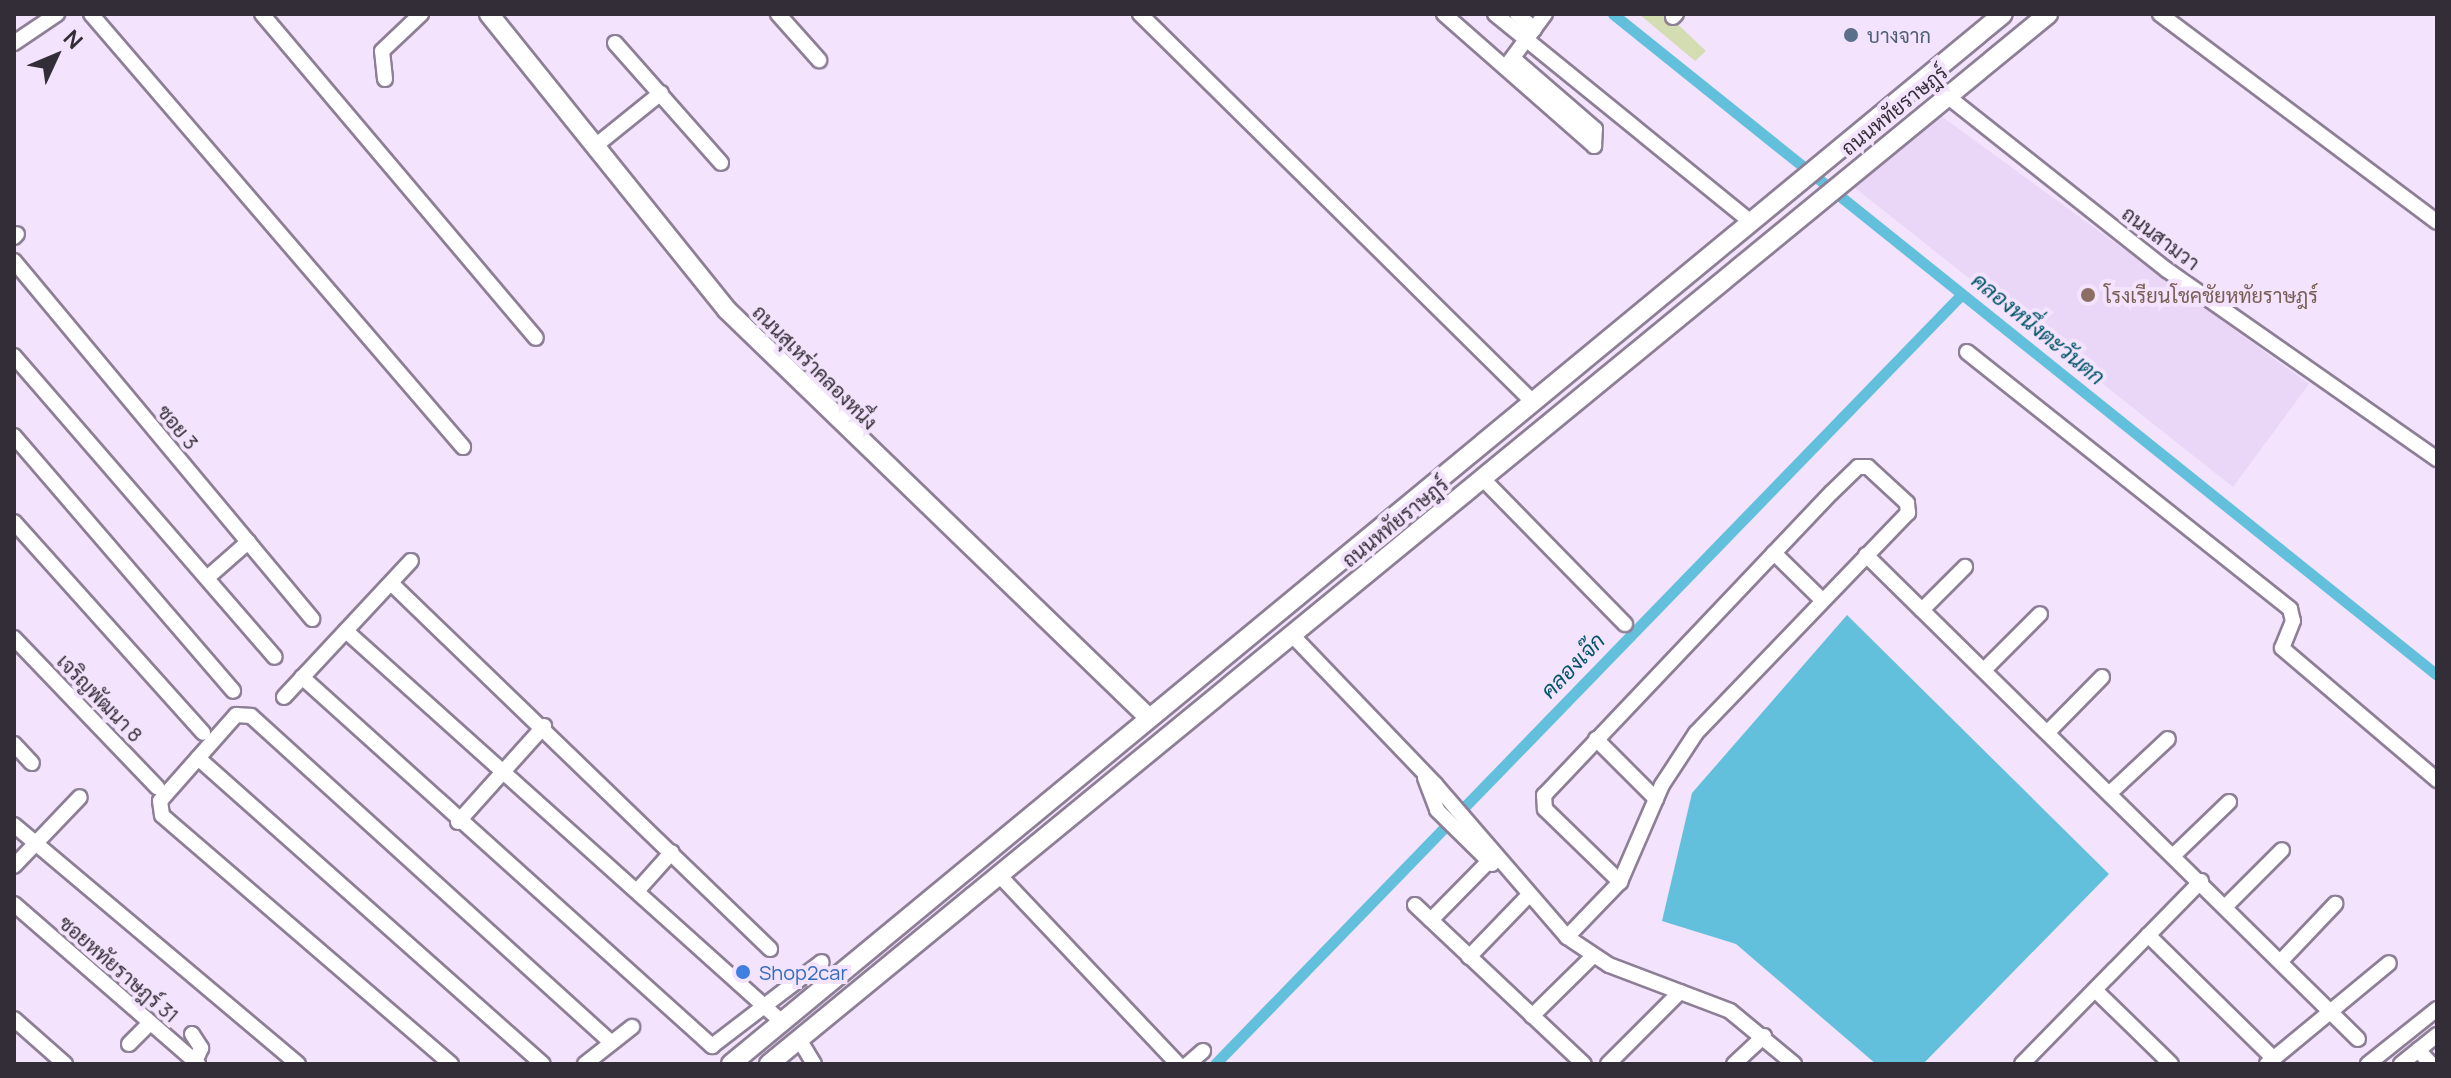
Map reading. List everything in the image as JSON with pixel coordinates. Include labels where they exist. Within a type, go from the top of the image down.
[{"type":"main road","name":"ถนนสุเหร่าคลองหนึ่ง","points":[[489,14],[688,267],[769,354],[1148,717]]},
{"type":"main road","name":"ถนนหทัยราษฎร์","points":[[731,1064],[1148,717],[1534,403],[1785,190],[2003,14]]},
{"type":"main road","name":"ถนนหทัยราษฎร์","points":[[769,1064],[2048,14]]},
{"type":"main road","points":[[1145,756],[1148,717],[1189,721]]},
{"type":"street","points":[[14,43],[38,19],[57,14]]},
{"type":"street","points":[[91,14],[463,447]]},
{"type":"street","points":[[262,14],[536,338]]},
{"type":"street","points":[[385,79],[382,51],[421,14]]},
{"type":"street","points":[[778,14],[819,60]]},
{"type":"street","points":[[1140,14],[1534,403]]},
{"type":"street","points":[[1444,14],[1595,129],[1594,146],[1508,64]]},
{"type":"street","points":[[1495,14],[1531,35],[1750,221]]},
{"type":"street","points":[[1517,14],[1531,35]]},
{"type":"street","points":[[1508,64],[1545,14]]},
{"type":"street","points":[[2160,14],[2437,222]]},
{"type":"street","points":[[615,43],[721,163]]},
{"type":"street","points":[[594,147],[661,93]]},
{"type":"street","name":"ถนนสามวา","points":[[1946,95],[2167,270],[2437,459]]},
{"type":"street","name":"ซอย 3","points":[[14,261],[312,619]]},
{"type":"street","points":[[1967,352],[2290,609],[2293,621],[2282,648],[2437,780]]},
{"type":"street","points":[[14,356],[275,657]]},
{"type":"street","points":[[14,436],[233,691]]},
{"type":"street","points":[[1567,937],[1620,882],[1656,799],[1696,733],[1909,507],[1863,466],[1774,553],[1596,739],[1542,805],[1620,882]]},
{"type":"street","points":[[1483,479],[1625,624]]},
{"type":"street","points":[[14,522],[203,733]]},
{"type":"street","points":[[207,578],[248,542]]},
{"type":"street","points":[[1774,553],[1821,599]]},
{"type":"street","points":[[1866,555],[2175,854],[2358,1039]]},
{"type":"street","points":[[284,697],[411,561]]},
{"type":"street","points":[[1922,610],[1965,567]]},
{"type":"street","points":[[391,583],[544,726],[770,949]]},
{"type":"street","points":[[1984,670],[2040,614]]},
{"type":"street","points":[[346,631],[782,1022]]},
{"type":"street","points":[[1292,635],[1422,770],[1442,806],[1567,937],[1592,957],[1730,1011],[1764,1036],[1794,1064]]},
{"type":"street","name":"เจริญพัฒนา 8","points":[[14,638],[157,787]]},
{"type":"street","points":[[302,677],[458,822],[712,1046],[763,1004],[822,962]]},
{"type":"street","points":[[2048,732],[2102,677]]},
{"type":"street","points":[[451,1064],[162,815],[160,801],[236,715],[251,716],[611,1043]]},
{"type":"street","points":[[458,822],[544,726]]},
{"type":"street","points":[[1596,739],[1656,799]]},
{"type":"street","points":[[2110,793],[2168,739]]},
{"type":"street","points":[[14,744],[32,763]]},
{"type":"street","points":[[198,758],[543,1064]]},
{"type":"street","points":[[14,866],[80,797]]},
{"type":"street","points":[[2175,854],[2229,802]]},
{"type":"street","points":[[14,825],[298,1064]]},
{"type":"street","points":[[2226,906],[2282,850]]},
{"type":"street","points":[[637,891],[672,852]]},
{"type":"street","points":[[1431,920],[1491,859]]},
{"type":"street","points":[[1000,876],[1178,1064]]},
{"type":"street","points":[[2031,1061],[2201,881]]},
{"type":"street","points":[[1469,957],[1528,896]]},
{"type":"street","name":"ซอยหทัยราษฎร์ 31","points":[[14,904],[196,1063]]},
{"type":"street","points":[[2281,961],[2335,904]]},
{"type":"street","points":[[1415,905],[1584,1064]]},
{"type":"street","points":[[2148,935],[2270,1061],[2389,963]]},
{"type":"street","points":[[1532,1016],[1592,957]]},
{"type":"street","points":[[2095,990],[2171,1064]]},
{"type":"street","points":[[1608,1064],[1680,992]]},
{"type":"street","points":[[2368,1064],[2437,1009]]},
{"type":"street","points":[[14,1019],[65,1064]]},
{"type":"street","points":[[129,1044],[150,1023]]},
{"type":"street","points":[[585,1064],[632,1027]]},
{"type":"street","points":[[192,1034],[201,1048],[196,1063]]},
{"type":"street","points":[[2411,1059],[2437,1035]]},
{"type":"street","points":[[1734,1064],[1764,1036]]},
{"type":"street","points":[[799,1039],[814,1064]]},
{"type":"street","points":[[1188,1064],[1203,1051]]},
{"type":"street","points":[[2411,1059],[2431,1064]]},
{"type":"shaded area","name":"โรงเรียนโชคชัยหทัยราษฎร์","points":[[1937,113],[2309,384],[2233,487],[1850,184]]},
{"type":"green space","points":[[1639,14],[1667,14],[1706,51],[1695,61]]},
{"type":"water","points":[[1847,615],[2109,874],[1923,1064],[1876,1064],[1736,944],[1662,921],[1692,793]]},
{"type":"waterway","name":"คลองหนึ่งตะวันตก","points":[[1613,14],[2437,675]]},
{"type":"waterway","name":"คลองเจ๊ก","points":[[1215,1064],[1960,296]]},
{"type":"place","name":"บางจาก","points":[[1851,35]]},
{"type":"place","name":"โรงเรียนโชคชัยหทัยราษฎร์","points":[[2088,295]]},
{"type":"place","name":"Shop2car","points":[[743,972]]}]
